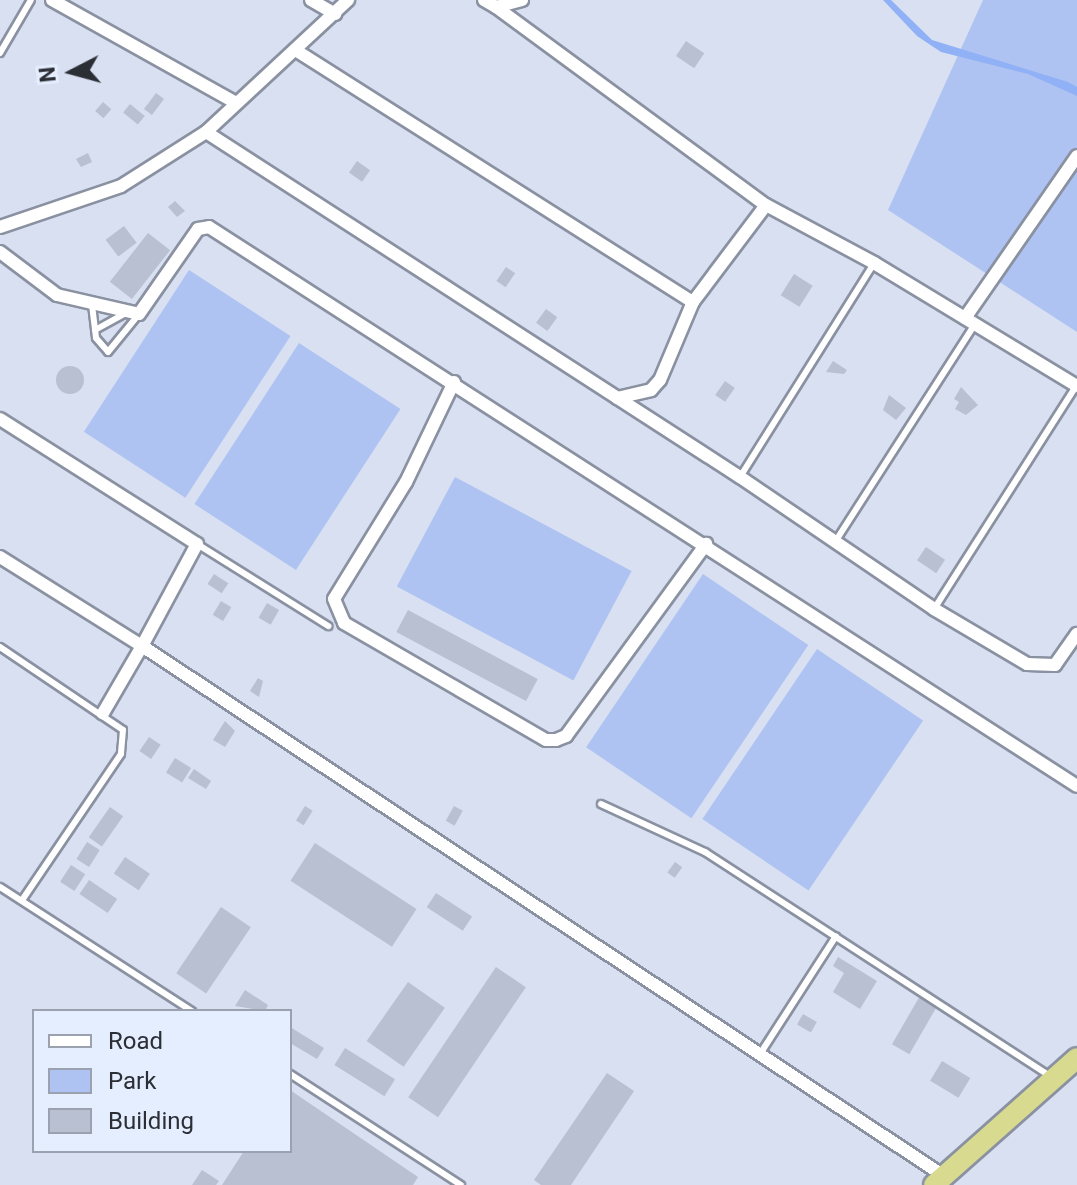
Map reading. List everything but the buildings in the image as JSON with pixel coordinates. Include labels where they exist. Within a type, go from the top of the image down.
[{"type":"highway","points":[[939,1180],[1077,1058]]},
{"type":"street","points":[[52,0],[236,103]]},
{"type":"street","points":[[311,0],[335,14]]},
{"type":"street","points":[[0,227],[121,186],[206,132],[297,51],[348,0]]},
{"type":"street","points":[[484,0],[766,205],[874,263],[1076,386]]},
{"type":"street","points":[[496,7],[522,0]]},
{"type":"street","points":[[297,51],[693,302]]},
{"type":"street","points":[[206,132],[740,477],[934,609],[1036,668],[1055,665],[1077,634]]},
{"type":"street","points":[[970,321],[1077,156]]},
{"type":"street","points":[[617,398],[651,390],[660,380],[693,302],[766,205]]},
{"type":"street","points":[[0,252],[51,292],[132,314],[198,229],[209,227],[706,544],[1077,786]]},
{"type":"street","points":[[454,382],[406,482],[334,599],[344,623],[546,740],[556,740],[566,736],[706,544]]},
{"type":"street","points":[[0,419],[197,544],[103,713]]},
{"type":"street","points":[[0,557],[142,646],[760,1054],[939,1180]]},
{"type":"lane","points":[[0,53],[31,0]]},
{"type":"lane","points":[[740,477],[874,263]]},
{"type":"lane","points":[[92,305],[98,343],[111,353],[132,314]]},
{"type":"lane","points":[[95,330],[132,314]]},
{"type":"lane","points":[[835,542],[970,321]]},
{"type":"lane","points":[[934,609],[1076,386]]},
{"type":"lane","points":[[197,544],[328,626]]},
{"type":"lane","points":[[0,647],[103,713],[123,730],[121,754],[22,900]]},
{"type":"lane","points":[[601,804],[705,852],[1055,1079]]},
{"type":"lane","points":[[0,887],[189,1009]]},
{"type":"lane","points":[[760,1054],[836,936]]},
{"type":"lane","points":[[292,1075],[461,1185]]},
{"type":"green space","points":[[983,0],[1077,0],[1077,332],[888,210]]},
{"type":"green space","points":[[189,270],[290,336],[185,498],[84,432]]},
{"type":"green space","points":[[299,343],[400,409],[296,570],[194,504]]},
{"type":"green space","points":[[455,477],[632,571],[573,680],[397,586]]},
{"type":"green space","points":[[703,574],[808,645],[691,818],[586,747]]},
{"type":"green space","points":[[817,649],[923,721],[808,891],[702,819]]},
{"type":"shaded area","points":[[883,0],[891,0],[932,40],[1068,82],[1077,87],[1077,96],[1028,74],[941,52],[917,36]]}]
